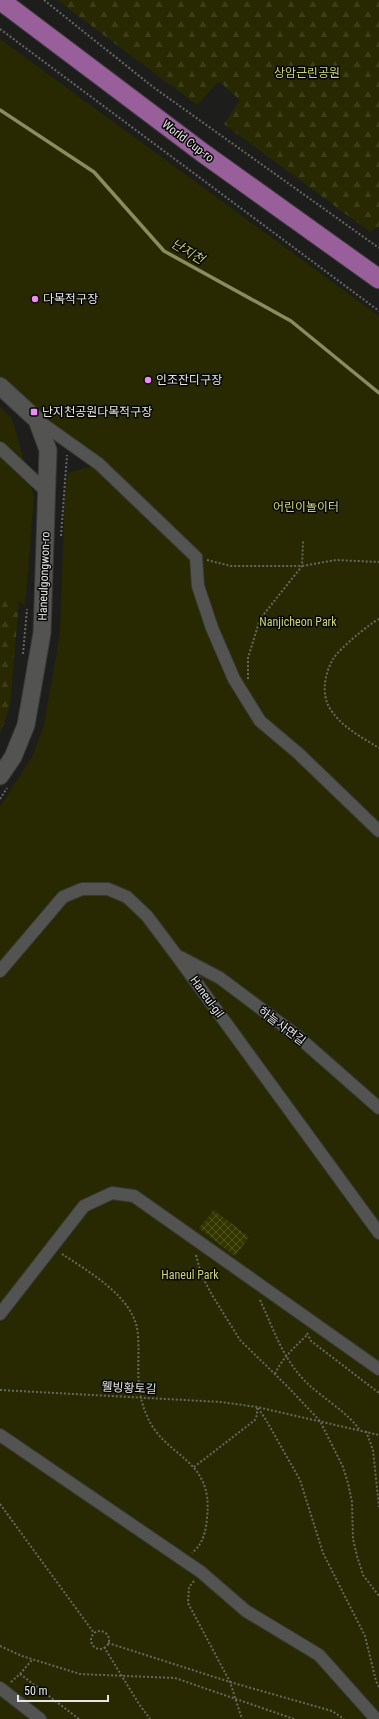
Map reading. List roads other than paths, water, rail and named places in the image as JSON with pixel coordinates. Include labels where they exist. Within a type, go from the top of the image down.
[{"type":"main road","name":"World Cup-ro","points":[[0,0],[203,153],[379,279]]},
{"type":"street","name":"Haneulgongwon-ro","points":[[0,386],[37,420],[48,450],[42,633],[26,725],[13,757],[0,776]]},
{"type":"street","points":[[37,420],[98,464],[196,557],[198,586],[212,628],[234,679],[260,721],[298,753],[379,831]]},
{"type":"street","points":[[0,448],[46,491]]},
{"type":"street","name":"Haneul-gil","points":[[0,971],[64,897],[82,889],[108,889],[127,897],[147,916],[379,1233]]},
{"type":"street","name":"하늘사면길","points":[[177,956],[220,978],[296,1035],[379,1108]]},
{"type":"street","points":[[0,1314],[84,1206],[112,1193],[134,1196],[379,1369]]},
{"type":"street","points":[[0,1435],[201,1572],[246,1611],[319,1655],[376,1719]]},
{"type":"street","points":[[2,1689],[40,1719]]},
{"type":"waterway","name":"난지천","points":[[0,110],[94,172],[164,251],[291,321],[379,393]]},
{"type":"place","name":"다목적구장","points":[[35,299]]},
{"type":"place","name":"인조잔디구장","points":[[148,380]]},
{"type":"place","name":"난지천공원다목적구장","points":[[34,412]]},
{"type":"park label","name":"상암근린공원","points":[[307,73]]},
{"type":"park label","name":"어린이놀이터","points":[[306,507]]},
{"type":"park label","name":"Nanjicheon Park","points":[[298,622]]},
{"type":"park label","name":"Haneul Park","points":[[190,1275]]}]
